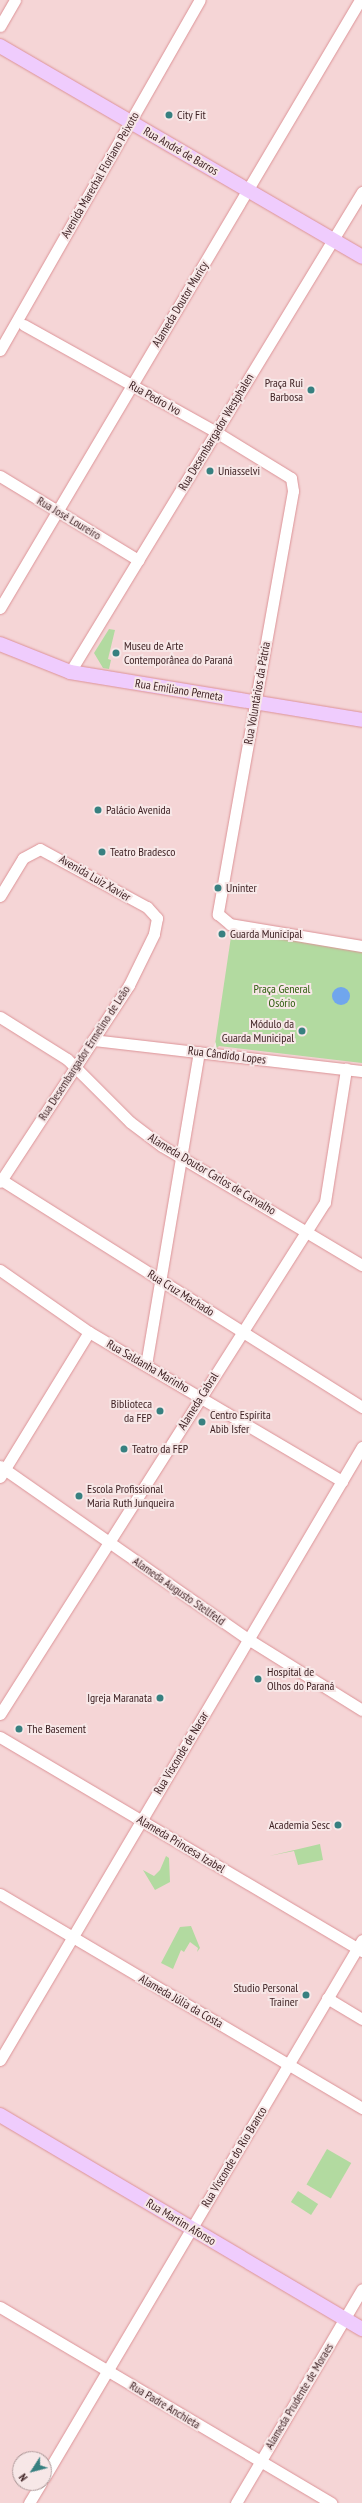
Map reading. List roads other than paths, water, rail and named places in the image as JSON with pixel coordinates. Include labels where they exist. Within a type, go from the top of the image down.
[{"type":"main road","name":"Rua André de Barros","points":[[0,46],[362,257]]},
{"type":"main road","name":"Rua Emiliano Perneta","points":[[0,644],[70,672],[362,720]]},
{"type":"main road","name":"Rua Martim Afonso","points":[[0,2115],[362,2329]]},
{"type":"street","points":[[0,26],[15,0]]},
{"type":"street","name":"Avenida Marechal Floriano Peixoto","points":[[0,350],[200,0]]},
{"type":"street","name":"Alameda Doutor Muricy","points":[[0,608],[360,0]]},
{"type":"street","name":"Rua Desembargador Westphalen","points":[[70,672],[362,192]]},
{"type":"street","name":"Rua Pedro Ivo","points":[[24,325],[285,472]]},
{"type":"street","name":"Rua Voluntários da Pátria","points":[[285,472],[291,478],[293,491],[218,909],[220,918],[230,924],[362,946]]},
{"type":"street","name":"Rua José Loureiro","points":[[0,476],[138,560]]},
{"type":"street","name":"Avenida Luiz Xavier","points":[[0,896],[19,863],[28,854],[40,849],[46,850],[147,907],[157,918]]},
{"type":"street","name":"Rua Desembargador Ermelino de Leão","points":[[1,1180],[138,969],[154,934],[157,918]]},
{"type":"street","points":[[0,1017],[58,1052],[75,1067]]},
{"type":"street","name":"Rua Cândido Lopes","points":[[93,1040],[362,1071]]},
{"type":"street","points":[[146,1365],[199,1052]]},
{"type":"street","name":"Alameda Doutor Carlos de Carvalho","points":[[75,1067],[130,1122],[181,1157],[362,1265]]},
{"type":"street","name":"Alameda Cabral","points":[[0,1714],[325,1202],[346,1069]]},
{"type":"street","name":"Rua Cruz Machado","points":[[1,1180],[362,1407]]},
{"type":"street","name":"Rua Saldanha Marinho","points":[[0,1270],[89,1332],[342,1481]]},
{"type":"street","points":[[2,1470],[89,1332]]},
{"type":"street","name":"Rua Visconde de Nacar","points":[[0,2060],[362,1447]]},
{"type":"street","name":"Alameda Augusto Stellfeld","points":[[2,1470],[109,1542],[248,1639],[362,1710]]},
{"type":"street","name":"Alameda Princesa Izabel","points":[[0,1737],[360,1946]]},
{"type":"street","name":"Alameda Júlia da Costa","points":[[0,1894],[362,2108]]},
{"type":"street","name":"Rua Visconde do Rio Branco","points":[[52,2464],[327,1998],[360,1946]]},
{"type":"street","points":[[327,1998],[362,2019]]},
{"type":"street","name":"Alameda Prudente de Moraes","points":[[236,2503],[362,2289]]},
{"type":"street","name":"Rua Padre Anchieta","points":[[0,2308],[331,2503]]},
{"type":"street","points":[[30,2503],[37,2491]]},
{"type":"water","points":[[341,987],[347,990],[350,996],[347,1002],[341,1005],[335,1002],[332,996],[335,990]]},
{"type":"place","name":"City Fit","points":[[169,115]]},
{"type":"place","name":"Praça Rui Barbosa","points":[[311,390]]},
{"type":"place","name":"Uniasselvi","points":[[210,471]]},
{"type":"place","name":"Museu de Arte Contemporânea do Paraná","points":[[116,653]]},
{"type":"place","name":"Palácio Avenida","points":[[98,810]]},
{"type":"place","name":"Teatro Bradesco","points":[[102,852]]},
{"type":"place","name":"Uninter","points":[[218,888]]},
{"type":"place","name":"Guarda Municipal","points":[[222,934]]},
{"type":"place","name":"Módulo da Guarda Municipal","points":[[302,1031]]},
{"type":"place","name":"Biblioteca da FEP","points":[[160,1411]]},
{"type":"place","name":"Centro Espírita Abib Isfer","points":[[202,1422]]},
{"type":"place","name":"Teatro da FEP","points":[[124,1449]]},
{"type":"place","name":"Escola Profissional Maria Ruth Junqueira","points":[[79,1496]]},
{"type":"place","name":"Hospital de Olhos do Paraná","points":[[258,1679]]},
{"type":"place","name":"Igreja Maranata","points":[[160,1698]]},
{"type":"place","name":"The Basement","points":[[19,1729]]},
{"type":"place","name":"Academia Sesc","points":[[338,1825]]},
{"type":"place","name":"Studio Personal Trainer","points":[[306,1995]]},
{"type":"park label","name":"Praça General Osório","points":[[282,996]]}]
